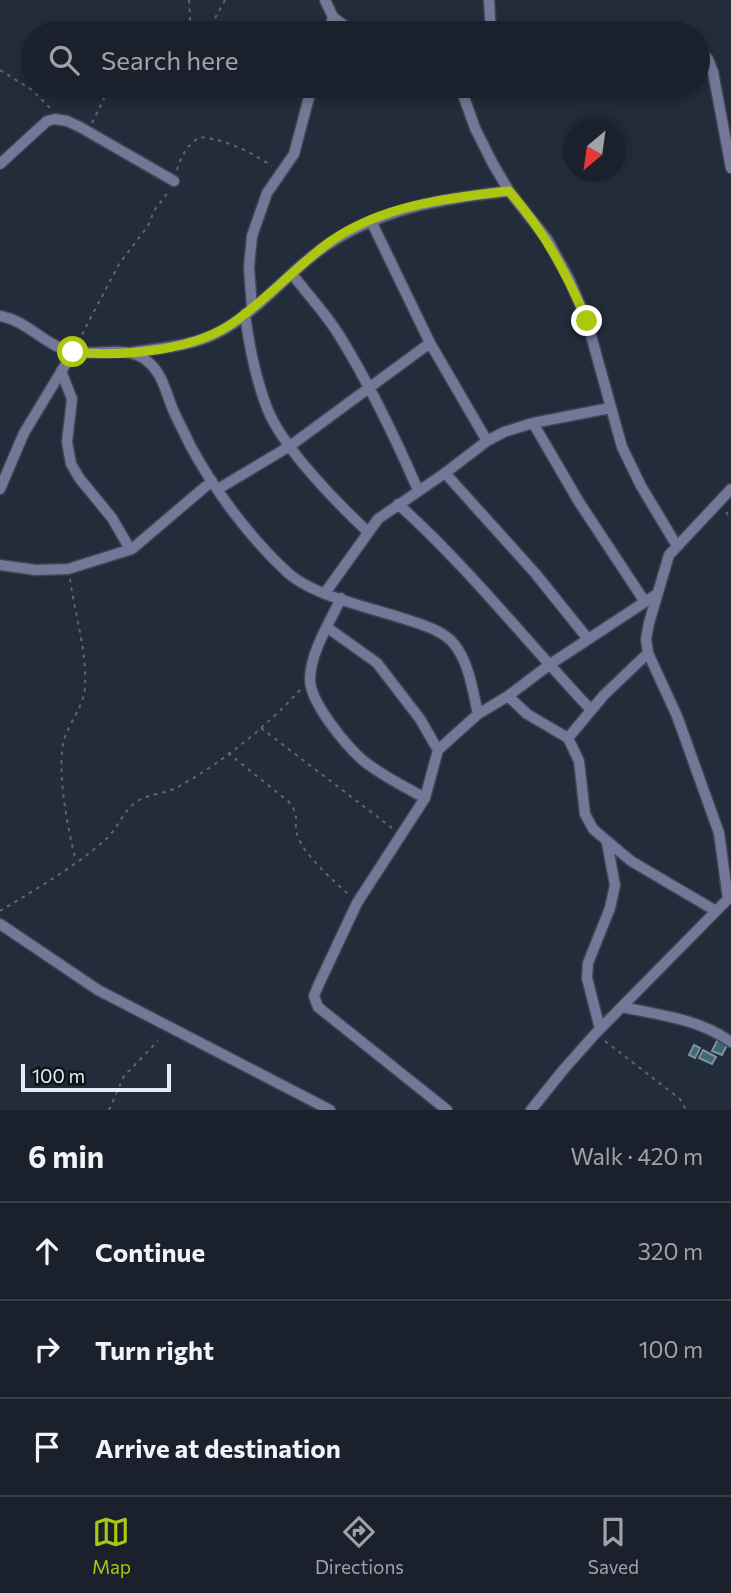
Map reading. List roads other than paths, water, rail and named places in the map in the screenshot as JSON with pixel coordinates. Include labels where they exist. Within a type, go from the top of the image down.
[{"type":"street","points":[[325,0],[333,17],[338,21]]},
{"type":"street","points":[[489,0],[490,21]]},
{"type":"street","points":[[332,21],[333,17]]},
{"type":"street","points":[[710,64],[731,168]]},
{"type":"street","points":[[309,98],[295,154],[267,193],[252,236],[248,311],[255,372],[268,410],[290,446],[345,511],[368,532]]},
{"type":"street","points":[[464,98],[475,128],[509,191],[547,239],[569,279],[587,321],[622,447],[677,546]]},
{"type":"street","points":[[0,164],[47,121],[55,119],[89,132],[174,181]]},
{"type":"street","points":[[0,316],[13,319],[51,343],[73,352],[133,352],[184,344],[216,334],[293,275],[332,241],[371,221],[397,210],[444,198],[509,191]]},
{"type":"street","points":[[371,221],[430,343],[487,441]]},
{"type":"street","points":[[293,275],[338,333],[370,388],[397,440],[418,490]]},
{"type":"street","points":[[0,565],[36,570],[68,569],[130,549],[215,485],[290,446],[430,343]]},
{"type":"street","points":[[0,489],[5,461],[73,352]]},
{"type":"street","points":[[133,352],[147,360],[157,371],[192,447],[215,485],[250,531],[288,573],[306,586],[422,625],[446,636],[456,645],[462,659],[478,714]]},
{"type":"street","points":[[61,371],[72,399],[67,442],[71,464],[80,479],[113,518],[130,549]]},
{"type":"street","points":[[326,593],[377,519],[487,441],[504,432],[533,423],[610,408]]},
{"type":"street","points":[[533,423],[579,502],[645,602]]},
{"type":"street","points":[[445,473],[535,573],[588,639]]},
{"type":"street","points":[[531,1110],[598,1031],[729,898],[719,833],[683,732],[648,653],[646,639],[669,555],[731,489]]},
{"type":"street","points":[[398,504],[467,571],[591,710]]},
{"type":"street","points":[[447,1110],[318,1007],[314,996],[318,986],[357,902],[425,798],[438,750],[478,714],[657,594]]},
{"type":"street","points":[[341,598],[311,666],[309,681],[313,696],[365,761],[425,798]]},
{"type":"street","points":[[328,628],[377,663],[420,719],[438,750]]},
{"type":"street","points":[[568,738],[591,710],[648,653]]},
{"type":"street","points":[[508,696],[527,714],[568,738],[579,761],[585,814],[593,829],[631,861],[716,911]]},
{"type":"street","points":[[598,1031],[587,978],[588,963],[610,908],[615,886],[607,843]]},
{"type":"street","points":[[0,924],[98,990],[330,1110]]},
{"type":"street","points":[[622,1007],[693,1022],[710,1028],[731,1042]]}]
